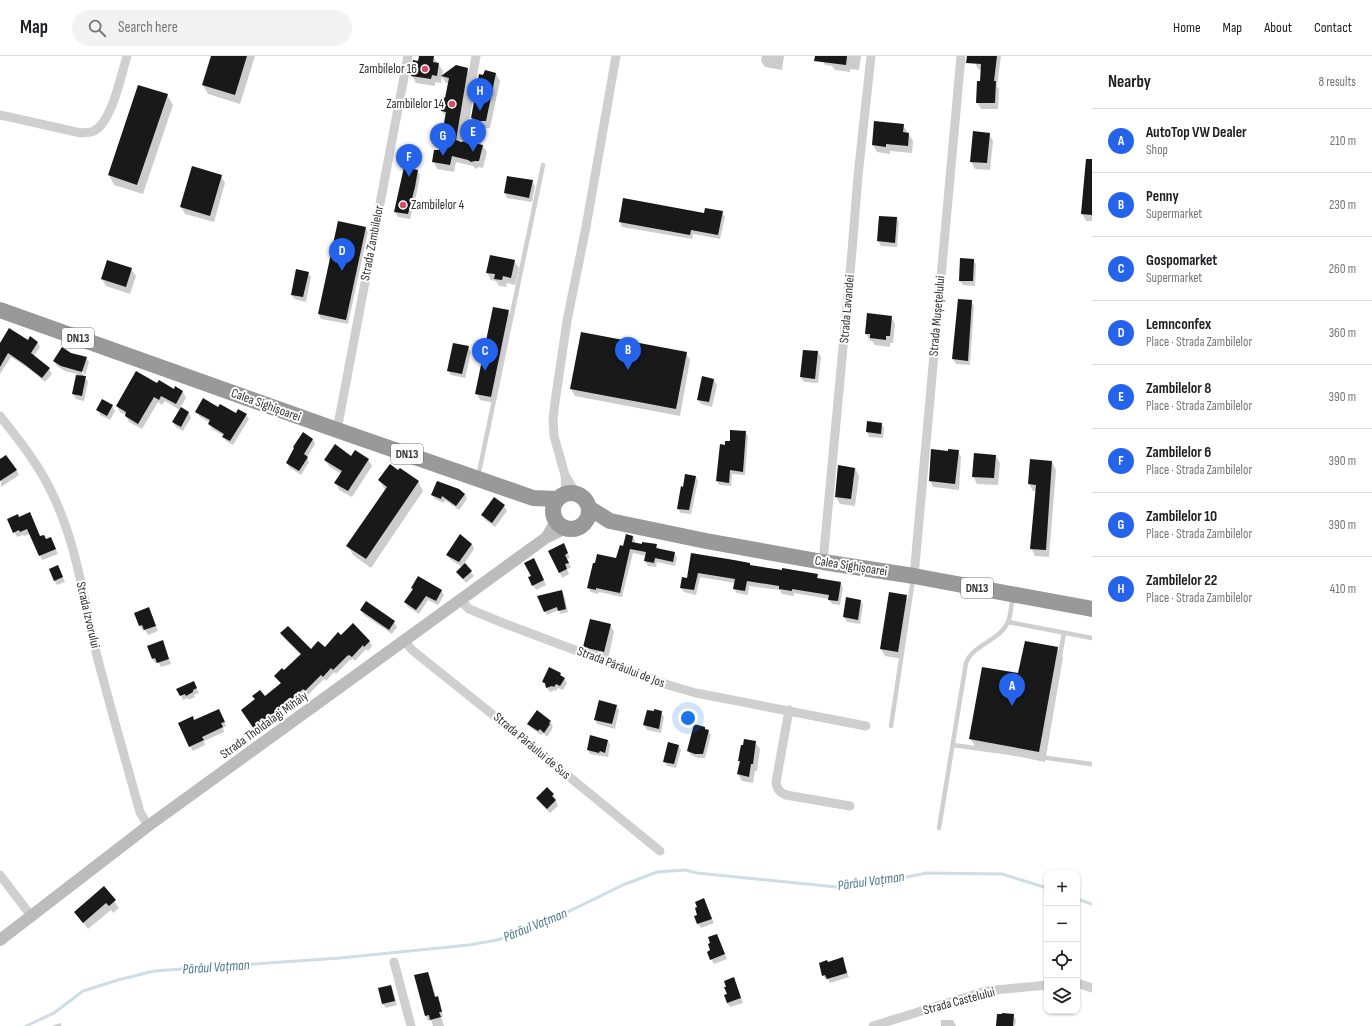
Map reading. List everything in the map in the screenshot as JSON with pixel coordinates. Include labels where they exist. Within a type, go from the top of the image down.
[{"type":"highway","name":"Calea Sighișoarei","points":[[0,310],[337,430],[563,508]]},
{"type":"highway","points":[[563,508],[585,499],[587,515]]},
{"type":"highway","name":"DN13","points":[[563,508],[573,529],[580,527],[587,515]]},
{"type":"highway","name":"Calea Sighișoarei","points":[[587,515],[706,541],[823,562],[914,576],[1092,609]]},
{"type":"street","points":[[0,115],[81,133],[93,131],[103,123],[110,112],[127,56]]},
{"type":"street","name":"Strada Zambilelor","points":[[337,430],[408,56]]},
{"type":"street","points":[[462,136],[476,56]]},
{"type":"street","points":[[563,508],[565,475],[554,436],[554,402],[567,321],[586,227],[616,56]]},
{"type":"street","name":"Strada Lavandei","points":[[823,562],[858,176],[871,56]]},
{"type":"street","name":"Strada Mușețelului","points":[[914,576],[961,56]]},
{"type":"street","name":"Strada Izvorului","points":[[0,416],[26,449],[40,471],[52,494],[70,538],[110,705],[140,812],[148,826]]},
{"type":"street","name":"Strada Tholdalagi Mihály","points":[[0,940],[32,917],[148,826],[461,601],[547,537],[563,508]]},
{"type":"street","name":"Strada Pârâului de Jos","points":[[461,601],[469,609],[503,623],[664,684],[696,693],[790,710],[866,726]]},
{"type":"street","name":"Strada Pârâului de Sus","points":[[405,640],[412,650],[660,851]]},
{"type":"street","points":[[790,710],[776,782],[777,788],[781,793],[786,795],[850,806]]},
{"type":"street","points":[[0,875],[32,917]]},
{"type":"street","points":[[394,962],[411,1026]]},
{"type":"street","points":[[1080,984],[1092,988]]},
{"type":"street","name":"Strada Castelului","points":[[873,1026],[986,991],[1044,985]]},
{"type":"lane","points":[[478,478],[542,165]]},
{"type":"lane","points":[[891,726],[914,576]]},
{"type":"lane","points":[[939,828],[966,663],[969,655],[998,634],[1008,622],[1014,595]]},
{"type":"lane","points":[[1008,622],[1092,638]]},
{"type":"lane","points":[[1042,758],[1064,633]]},
{"type":"lane","points":[[953,745],[1091,764]]},
{"type":"building","points":[[211,56],[247,56],[235,95],[202,85]]},
{"type":"building","name":"Zambilelor 16","points":[[419,56],[434,56],[433,62],[439,63],[437,76],[432,75],[431,79],[411,76],[413,60],[418,61]]},
{"type":"building","points":[[815,56],[847,56],[846,65],[814,61]]},
{"type":"building","points":[[967,56],[997,56],[994,81],[996,81],[995,103],[976,103],[977,81],[980,81],[981,64],[966,63]]},
{"type":"building","points":[[456,65],[468,68],[456,140],[483,145],[479,161],[471,162],[452,156],[450,165],[432,162],[434,150],[439,150],[446,112],[441,111],[443,97],[445,98],[449,78],[441,76]]},
{"type":"building","points":[[485,70],[496,73],[486,121],[480,121],[471,118],[479,74],[483,75]]},
{"type":"building","points":[[138,85],[168,94],[137,185],[108,175]]},
{"type":"building","points":[[874,121],[904,124],[903,132],[909,133],[908,146],[886,144],[886,147],[872,145]]},
{"type":"building","points":[[973,131],[990,133],[987,163],[970,162]]},
{"type":"building","points":[[1086,159],[1092,159],[1092,215],[1081,214]]},
{"type":"building","points":[[192,166],[222,175],[210,216],[180,207]]},
{"type":"building","points":[[404,167],[418,170],[408,214],[394,212]]},
{"type":"building","points":[[507,176],[533,180],[529,198],[504,193]]},
{"type":"building","points":[[623,198],[704,213],[705,208],[723,211],[718,235],[691,230],[690,235],[619,222]]},
{"type":"building","points":[[879,216],[897,217],[895,243],[877,241]]},
{"type":"building","points":[[338,221],[366,227],[346,320],[318,314]]},
{"type":"building","points":[[490,255],[515,260],[511,278],[503,276],[502,280],[494,279],[495,274],[486,273]]},
{"type":"building","points":[[960,258],[974,259],[973,281],[959,281]]},
{"type":"building","points":[[107,260],[132,268],[126,287],[101,279]]},
{"type":"building","points":[[296,269],[309,272],[303,297],[291,295]]},
{"type":"building","points":[[958,299],[972,300],[968,361],[952,359]]},
{"type":"building","points":[[493,307],[509,310],[491,397],[475,394]]},
{"type":"building","points":[[867,313],[892,316],[890,336],[886,336],[886,340],[870,338],[870,334],[865,334]]},
{"type":"building","points":[[9,328],[28,340],[30,336],[38,342],[31,353],[50,368],[42,378],[8,353],[0,367],[0,343]]},
{"type":"building","points":[[581,332],[687,352],[676,409],[570,389]]},
{"type":"building","points":[[453,343],[469,346],[462,374],[447,371]]},
{"type":"building","points":[[62,347],[71,353],[87,357],[82,372],[61,366],[53,361]]},
{"type":"building","points":[[803,350],[818,351],[815,379],[800,377]]},
{"type":"building","points":[[136,371],[157,383],[159,380],[174,389],[175,386],[183,391],[176,404],[161,396],[159,400],[154,397],[138,424],[125,416],[126,412],[116,406]]},
{"type":"building","points":[[76,375],[86,376],[82,396],[72,394]]},
{"type":"building","points":[[702,376],[714,379],[709,402],[697,400]]},
{"type":"building","points":[[203,398],[218,407],[220,404],[236,413],[238,409],[247,414],[230,441],[222,437],[224,434],[208,424],[210,420],[195,412]]},
{"type":"building","points":[[102,399],[113,405],[107,416],[96,410]]},
{"type":"building","points":[[181,407],[189,412],[181,427],[172,422]]},
{"type":"building","points":[[867,421],[882,423],[881,434],[866,432]]},
{"type":"building","points":[[730,430],[746,431],[743,472],[730,470],[729,483],[716,481],[720,444],[725,445],[725,441],[730,441]]},
{"type":"building","points":[[303,432],[313,439],[304,454],[308,457],[299,471],[286,463],[294,448],[293,447]]},
{"type":"building","points":[[335,444],[351,456],[355,450],[369,459],[348,491],[334,483],[342,471],[324,460]]},
{"type":"building","points":[[931,449],[948,451],[948,449],[959,450],[955,484],[929,481]]},
{"type":"building","points":[[974,453],[996,455],[994,478],[972,477]]},
{"type":"building","points":[[6,455],[17,470],[0,481],[0,459]]},
{"type":"building","points":[[1030,459],[1052,461],[1046,550],[1030,549],[1036,485],[1028,484]]},
{"type":"building","points":[[390,464],[398,470],[400,468],[419,481],[366,559],[346,546],[387,487],[378,480]]},
{"type":"building","points":[[838,465],[855,468],[851,499],[835,497]]},
{"type":"building","points":[[685,474],[696,476],[689,510],[677,509],[681,486],[683,487]]},
{"type":"building","points":[[437,481],[459,489],[465,494],[456,506],[442,496],[441,499],[431,495]]},
{"type":"building","points":[[494,497],[505,505],[492,523],[481,515]]},
{"type":"building","points":[[30,512],[40,536],[44,535],[46,539],[51,537],[56,549],[39,556],[27,529],[20,532],[19,530],[13,533],[7,519],[18,514],[19,517]]},
{"type":"building","points":[[460,534],[472,544],[459,562],[446,555]]},
{"type":"building","points":[[626,534],[633,536],[632,542],[657,544],[656,548],[675,552],[673,562],[655,558],[654,563],[644,561],[646,552],[630,549],[620,593],[596,588],[596,590],[587,588],[593,563],[595,563],[597,554],[616,558],[620,545],[623,546]]},
{"type":"building","points":[[564,543],[568,553],[565,555],[569,563],[565,564],[567,569],[559,573],[548,551]]},
{"type":"building","points":[[691,553],[750,563],[750,565],[782,570],[782,568],[818,574],[817,578],[841,582],[838,601],[828,600],[829,595],[792,589],[792,591],[779,589],[779,586],[747,581],[745,591],[733,589],[735,579],[698,573],[694,590],[680,588],[682,577],[687,578]]},
{"type":"building","points":[[534,558],[544,580],[532,586],[528,577],[531,576],[524,563]]},
{"type":"building","points":[[465,563],[472,571],[463,579],[456,572]]},
{"type":"building","points":[[58,565],[63,577],[54,581],[49,569]]},
{"type":"building","points":[[418,576],[442,590],[436,601],[426,596],[416,610],[404,602],[413,589],[411,588]]},
{"type":"building","points":[[562,590],[566,609],[558,611],[557,607],[544,612],[537,596]]},
{"type":"building","points":[[889,592],[907,595],[898,652],[880,649]]},
{"type":"building","points":[[846,597],[861,600],[858,620],[843,617]]},
{"type":"building","points":[[366,601],[395,621],[389,630],[360,610]]},
{"type":"building","points":[[149,607],[156,626],[144,630],[142,625],[139,626],[134,613]]},
{"type":"building","points":[[590,619],[611,624],[604,652],[583,647]]},
{"type":"building","points":[[353,623],[370,641],[364,647],[363,645],[352,657],[349,655],[347,656],[333,670],[331,668],[323,677],[321,675],[305,691],[303,689],[254,729],[241,710],[255,699],[252,696],[260,690],[265,696],[281,683],[274,676],[282,668],[284,670],[301,654],[280,633],[288,626],[311,649],[318,641],[325,647],[338,632],[341,635]]},
{"type":"building","points":[[163,640],[169,659],[157,663],[155,658],[152,659],[147,646]]},
{"type":"building","points":[[1025,641],[1058,647],[1039,752],[969,739],[982,667],[1018,673]]},
{"type":"building","points":[[549,667],[561,673],[560,675],[565,678],[560,686],[556,684],[554,687],[552,686],[546,688],[545,683],[542,682]]},
{"type":"building","points":[[194,681],[197,688],[186,696],[185,694],[180,696],[176,689]]},
{"type":"building","points":[[599,700],[617,705],[612,724],[594,720]]},
{"type":"building","points":[[219,709],[225,722],[221,723],[223,727],[202,737],[204,740],[189,747],[178,723],[193,716],[194,720]]},
{"type":"building","points":[[654,709],[662,711],[659,729],[643,725],[647,710],[654,711]]},
{"type":"building","points":[[537,710],[551,721],[544,733],[540,729],[538,731],[527,724]]},
{"type":"building","points":[[694,724],[705,727],[705,729],[709,730],[703,754],[695,754],[687,751]]},
{"type":"building","points":[[590,735],[608,740],[605,753],[587,750]]},
{"type":"building","points":[[744,739],[756,741],[753,764],[751,764],[749,777],[737,774],[741,745],[743,745]]},
{"type":"building","points":[[668,742],[679,745],[674,764],[663,762]]},
{"type":"building","points":[[547,787],[554,794],[552,796],[556,800],[547,809],[536,798]]},
{"type":"building","points":[[104,886],[116,900],[109,906],[106,903],[83,923],[74,912]]},
{"type":"building","points":[[704,898],[712,919],[697,924],[694,916],[697,915],[695,908],[697,907],[695,902]]},
{"type":"building","points":[[717,934],[725,954],[710,960],[707,952],[710,950],[708,937]]},
{"type":"building","points":[[843,957],[847,973],[827,979],[825,975],[822,976],[819,963],[827,960],[828,962]]},
{"type":"building","points":[[428,972],[435,997],[438,996],[442,1012],[439,1012],[441,1017],[430,1020],[429,1015],[425,1016],[414,975]]},
{"type":"building","points":[[734,977],[741,998],[727,1003],[724,995],[727,994],[724,987],[726,987],[724,981]]},
{"type":"building","points":[[391,985],[395,1001],[382,1004],[378,988]]},
{"type":"building","points":[[997,1014],[1014,1014],[1013,1026],[996,1026]]},
{"type":"waterway","name":"Pârâul Vațman","points":[[26,1026],[54,1013],[83,991],[154,971],[340,958],[469,945],[497,940],[518,934],[543,924],[623,885],[657,872],[685,870],[697,873],[837,887],[891,880],[927,873],[1002,874],[1044,887]]},
{"type":"waterway","name":"Pârâul Vațman","points":[[1080,900],[1092,904]]},
{"type":"place","name":"Zambilelor 16","points":[[425,69]]},
{"type":"place","name":"Zambilelor 14","points":[[452,104]]},
{"type":"place","name":"Zambilelor 22","points":[[480,111]]},
{"type":"place","name":"Zambilelor 8","points":[[473,152]]},
{"type":"place","name":"Zambilelor 10","points":[[443,156]]},
{"type":"place","name":"Zambilelor 6","points":[[409,177]]},
{"type":"place","name":"Zambilelor 4","points":[[403,205]]},
{"type":"place","name":"Lemnconfex","points":[[342,271]]},
{"type":"place","name":"Penny","points":[[628,370]]},
{"type":"place","name":"Gospomarket","points":[[485,371]]},
{"type":"place","name":"AutoTop VW Dealer","points":[[1012,706]]}]
